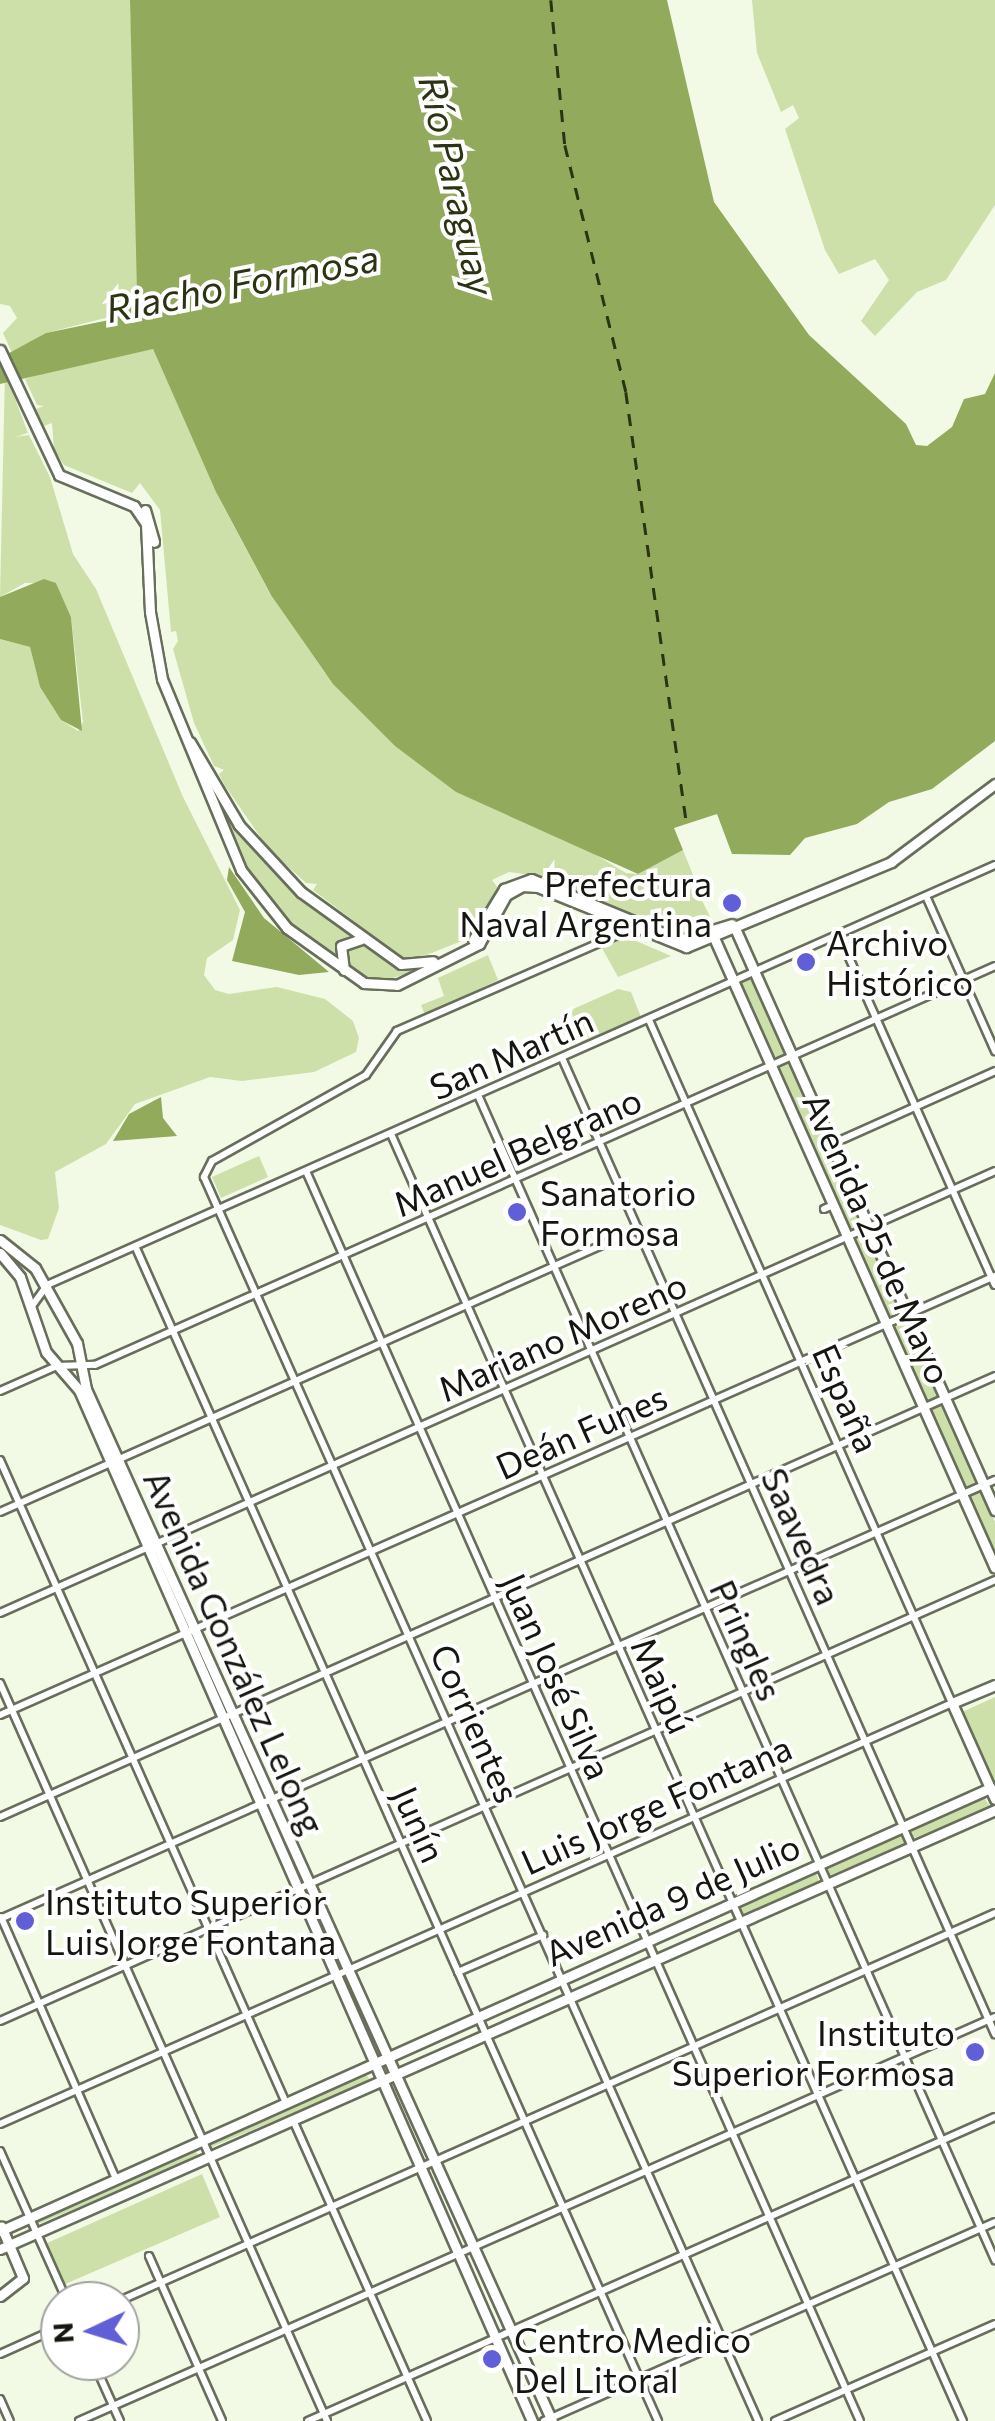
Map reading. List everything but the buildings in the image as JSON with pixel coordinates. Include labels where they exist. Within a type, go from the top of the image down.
[{"type":"main road","points":[[1,345],[59,468],[130,498],[148,515],[150,578],[168,701],[230,846],[271,910],[344,971],[371,986],[397,985],[485,940],[501,902],[522,886],[538,887],[680,940],[712,933],[891,862],[995,781]]},
{"type":"main road","points":[[150,578],[170,693],[214,786],[278,870],[364,939],[401,964],[426,964],[481,935],[504,889],[530,879],[636,926]]},
{"type":"main road","name":"Avenida 25 de Mayo","points":[[732,924],[995,1510]]},
{"type":"main road","name":"Avenida 25 de Mayo","points":[[712,933],[828,1207],[848,1237],[995,1568]]},
{"type":"main road","points":[[344,971],[341,946],[364,939]]},
{"type":"main road","name":"Avenida González Lelong","points":[[0,1240],[26,1258],[56,1300],[83,1368],[85,1395]]},
{"type":"main road","name":"Avenida González Lelong","points":[[0,1253],[20,1277],[58,1366],[85,1395],[115,1460],[268,1802],[342,1973],[381,2082],[532,2421]]},
{"type":"main road","name":"Luis Jorge Fontana","points":[[952,1704],[995,1685]]},
{"type":"main road","name":"España","points":[[952,1704],[993,1794]]},
{"type":"main road","name":"Avenida 9 de Julio","points":[[1,2228],[903,1826],[993,1794]]},
{"type":"main road","name":"Avenida 9 de Julio","points":[[4,2247],[995,1810]]},
{"type":"main road","name":"Avenida González Lelong","points":[[342,1973],[398,2074],[549,2420]]},
{"type":"main road","points":[[394,2109],[403,2099],[415,2112]]},
{"type":"main road","points":[[0,2296],[23,2278],[4,2247],[1,2228]]},
{"type":"street","name":"San Martín","points":[[48,1286],[995,865]]},
{"type":"street","points":[[926,896],[995,1051]]},
{"type":"street","name":"Corrientes","points":[[636,926],[397,1031],[366,1074],[207,1164],[204,1178],[758,2421]]},
{"type":"street","points":[[839,935],[994,1279]]},
{"type":"street","name":"Manuel Belgrano","points":[[58,1366],[83,1368],[173,1330],[995,966]]},
{"type":"street","name":"España","points":[[648,1020],[952,1704]]},
{"type":"street","name":"Saavedra","points":[[562,1058],[950,1932],[992,2018],[995,2034]]},
{"type":"street","points":[[831,1144],[995,1071]]},
{"type":"street","name":"Pringles","points":[[478,1095],[995,2260]]},
{"type":"street","name":"Maipú","points":[[390,1134],[963,2421]]},
{"type":"street","name":"Juan José Silva","points":[[306,1171],[860,2421]]},
{"type":"street","name":"Mariano Moreno","points":[[0,1612],[995,1171]]},
{"type":"street","points":[[0,1512],[638,1228]]},
{"type":"street","name":"Junín","points":[[136,1248],[658,2421]]},
{"type":"street","name":"Deán Funes","points":[[0,1716],[994,1279]]},
{"type":"street","points":[[31,1310],[48,1286]]},
{"type":"street","points":[[31,1310],[44,1298],[56,1300]]},
{"type":"street","points":[[0,1391],[58,1366]]},
{"type":"street","points":[[0,1817],[995,1376]]},
{"type":"street","points":[[0,1460],[286,2104]]},
{"type":"street","points":[[116,2179],[0,1918],[995,1480]]},
{"type":"street","points":[[0,2021],[995,1580]]},
{"type":"street","points":[[0,1683],[326,2418]]},
{"type":"street","name":"Luis Jorge Fontana","points":[[0,2124],[952,1704]]},
{"type":"street","points":[[140,2292],[995,1912]]},
{"type":"street","points":[[458,1972],[543,1935]]},
{"type":"street","points":[[80,2421],[992,2018]]},
{"type":"street","points":[[308,2421],[326,2418],[495,2338],[995,2117]]},
{"type":"street","points":[[293,2120],[426,2421]]},
{"type":"street","points":[[0,2150],[58,2281]]},
{"type":"street","points":[[549,2420],[995,2222]]},
{"type":"street","points":[[149,2256],[222,2421]]},
{"type":"street","points":[[776,2421],[995,2324]]},
{"type":"street","points":[[0,2354],[40,2336]]},
{"type":"street","points":[[103,2381],[120,2421]]},
{"type":"street","points":[[0,2399],[10,2421]]},
{"type":"shaded area","points":[[0,0],[130,0],[138,217],[140,279],[125,313],[46,333],[12,353],[3,333],[17,318],[10,306],[0,304]]},
{"type":"shaded area","points":[[752,0],[995,0],[995,205],[946,280],[917,292],[875,336],[861,321],[889,280],[875,259],[839,274],[825,250],[785,129],[799,118],[793,105],[781,112],[757,53]]},
{"type":"shaded area","points":[[153,349],[219,498],[267,588],[325,673],[456,792],[571,840],[626,873],[638,874],[683,850],[693,875],[654,895],[662,901],[696,888],[713,923],[682,936],[546,877],[509,872],[492,880],[498,888],[474,936],[409,962],[352,927],[355,922],[313,890],[317,884],[306,883],[273,853],[304,891],[252,837],[264,842],[225,786],[219,774],[224,770],[214,766],[194,723],[173,649],[178,641],[176,631],[171,632],[160,510],[140,483],[132,493],[64,465],[54,450],[52,423],[44,426],[36,409],[44,406],[37,405],[25,379],[90,358]]},
{"type":"shaded area","points":[[5,372],[28,433],[15,437],[29,435],[50,477],[73,554],[96,589],[183,797],[240,910],[233,940],[207,958],[204,975],[215,990],[229,994],[277,987],[325,999],[353,1021],[359,1038],[356,1052],[314,1072],[242,1081],[210,1077],[135,1104],[106,1144],[55,1172],[59,1208],[48,1239],[41,1240],[0,1225],[0,639],[30,647],[40,687],[61,720],[78,731],[83,722],[71,617],[56,583],[25,583],[0,597]]},
{"type":"shaded area","points":[[204,776],[258,854],[295,893],[350,934],[332,960],[276,914],[252,883]]},
{"type":"shaded area","points":[[627,937],[671,956],[618,977],[602,948]]},
{"type":"shaded area","points":[[362,943],[401,970],[416,971],[373,984],[346,970],[344,947]]},
{"type":"shaded area","points":[[488,955],[498,980],[425,1015],[421,1005],[444,996],[438,978]]},
{"type":"shaded area","points":[[751,975],[995,1522],[995,1556],[738,981]]},
{"type":"shaded area","points":[[618,989],[631,992],[643,1022],[582,1049],[571,1010]]},
{"type":"shaded area","points":[[259,1156],[268,1177],[221,1198],[212,1177]]},
{"type":"shaded area","points":[[995,1697],[995,1785],[962,1712]]},
{"type":"shaded area","points":[[982,1794],[991,1808],[914,1838],[910,1827]]},
{"type":"shaded area","points":[[901,1833],[906,1846],[828,1876],[825,1865]]},
{"type":"shaded area","points":[[815,1870],[820,1884],[742,1914],[739,1905]]},
{"type":"shaded area","points":[[365,2072],[370,2081],[209,2148],[211,2140]]},
{"type":"shaded area","points":[[194,2148],[199,2157],[38,2224],[37,2219]]},
{"type":"shaded area","points":[[202,2174],[220,2217],[72,2281],[61,2281],[45,2244]]},
{"type":"water","points":[[130,0],[667,0],[714,202],[809,335],[906,424],[916,445],[927,446],[952,427],[964,399],[985,394],[995,373],[995,741],[932,789],[889,802],[857,824],[805,838],[790,855],[732,854],[717,814],[674,828],[683,850],[638,874],[456,792],[395,746],[333,684],[271,595],[216,492],[153,349],[0,384],[0,358],[46,333],[114,319],[137,292]]},
{"type":"water","points":[[44,579],[56,583],[71,617],[82,731],[61,720],[40,687],[30,647],[0,639],[0,597]]},
{"type":"water","points":[[229,867],[264,918],[329,972],[299,975],[232,961],[245,912],[227,880]]},
{"type":"water","points":[[161,1097],[163,1118],[177,1136],[113,1141],[129,1114]]},
{"type":"ferry route","points":[[551,0],[565,145],[626,392],[687,826]]},
{"type":"place","name":"Prefectura Naval Argentina","points":[[732,903]]},
{"type":"place","name":"Archivo Histórico","points":[[806,962]]},
{"type":"place","name":"Sanatorio Formosa","points":[[517,1212]]},
{"type":"place","name":"Instituto Superior Luis Jorge Fontana","points":[[25,1921]]},
{"type":"place","name":"Instituto Superior Formosa","points":[[975,2052]]},
{"type":"place","name":"Centro Medico Del Litoral","points":[[492,2359]]},
{"type":"water label","name":"Río Paraguay","points":[[458,185]]},
{"type":"water label","name":"Riacho Formosa","points":[[242,282]]}]
